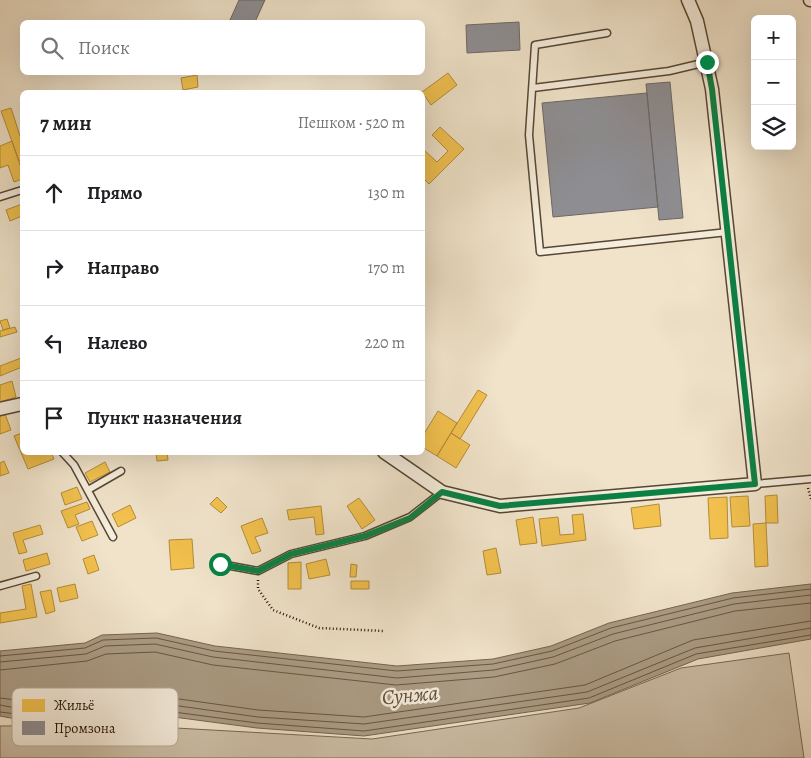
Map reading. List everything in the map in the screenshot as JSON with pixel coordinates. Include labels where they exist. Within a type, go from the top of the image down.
[{"type":"street","points":[[388,455],[442,492],[500,506],[755,484],[712,89],[697,21],[688,0]]},
{"type":"street","points":[[0,409],[20,404]]},
{"type":"lane","points":[[607,33],[535,45],[529,135],[540,252],[728,232]]},
{"type":"lane","points":[[532,88],[669,71],[707,62]]},
{"type":"lane","points":[[0,198],[20,191]]},
{"type":"lane","points":[[65,455],[74,465],[113,537]]},
{"type":"lane","points":[[88,490],[121,472]]},
{"type":"lane","points":[[755,484],[811,478]]},
{"type":"lane","points":[[220,564],[258,571],[291,554],[365,536],[410,518],[442,492]]},
{"type":"lane","points":[[0,586],[36,576]]},
{"type":"path","points":[[258,571],[258,589],[273,610],[319,628],[384,631]]},
{"type":"shaded area","points":[[789,653],[804,758],[0,758],[0,726],[12,726],[12,746],[178,746],[178,728],[372,739],[579,708],[681,668]]},
{"type":"water","name":"Сунжа","points":[[811,584],[811,639],[698,659],[590,703],[364,736],[257,728],[178,718],[178,688],[12,688],[12,718],[0,716],[0,651],[85,643],[102,635],[157,633],[215,646],[397,666],[493,659],[551,646],[609,623],[732,593]]},
{"type":"building: Жильё","points":[[448,73],[457,85],[431,105],[425,96],[425,90]]},
{"type":"building: Жильё","points":[[197,75],[198,87],[183,90],[181,78]]},
{"type":"building: Жильё","points":[[11,108],[20,136],[20,161],[19,161],[1,111]]},
{"type":"building: Жильё","points":[[440,127],[464,149],[429,184],[425,180],[425,151],[437,162],[448,151],[432,135]]},
{"type":"building: Жильё","points":[[12,141],[20,165],[20,180],[14,182],[8,165],[0,168],[0,146]]},
{"type":"building: Жильё","points":[[20,205],[20,217],[10,221],[6,210]]},
{"type":"building: Жильё","points":[[7,319],[10,328],[3,330],[0,321]]},
{"type":"building: Жильё","points":[[15,327],[17,332],[0,337],[0,331]]},
{"type":"building: Жильё","points":[[20,358],[20,368],[0,376],[0,366]]},
{"type":"building: Жильё","points":[[12,381],[16,397],[0,402],[0,385]]},
{"type":"building: Жильё","points":[[478,390],[487,395],[460,439],[451,433]]},
{"type":"building: Жильё","points":[[438,411],[457,423],[437,456],[425,449],[425,432]]},
{"type":"building: Жильё","points":[[5,414],[11,430],[0,434],[0,415]]},
{"type":"building: Жильё","points":[[451,433],[470,445],[456,468],[437,456]]},
{"type":"building: Жильё","points":[[20,434],[20,450],[14,436]]},
{"type":"building: Жильё","points":[[22,455],[52,455],[54,459],[28,469]]},
{"type":"building: Жильё","points":[[156,455],[167,455],[168,460],[157,461]]},
{"type":"building: Жильё","points":[[4,461],[9,473],[0,476],[0,463]]},
{"type":"building: Жильё","points":[[105,462],[110,472],[90,482],[85,473]]},
{"type":"building: Жильё","points":[[77,487],[82,499],[65,505],[61,493]]},
{"type":"building: Жильё","points":[[777,495],[778,523],[766,523],[765,496]]},
{"type":"building: Жильё","points":[[748,496],[750,526],[732,527],[730,497]]},
{"type":"building: Жильё","points":[[217,497],[227,507],[221,513],[210,504]]},
{"type":"building: Жильё","points":[[727,497],[728,538],[710,539],[708,498]]},
{"type":"building: Жильё","points":[[359,498],[375,520],[362,529],[347,506]]},
{"type":"building: Жильё","points":[[87,502],[90,509],[75,515],[79,524],[68,528],[61,511]]},
{"type":"building: Жильё","points":[[659,504],[661,526],[634,529],[631,508]]},
{"type":"building: Жильё","points":[[130,505],[136,518],[118,527],[112,514]]},
{"type":"building: Жильё","points":[[321,506],[324,534],[316,535],[314,517],[289,520],[287,510]]},
{"type":"building: Жильё","points":[[583,514],[586,540],[542,546],[539,519],[558,517],[560,535],[574,534],[572,515]]},
{"type":"building: Жильё","points":[[533,517],[537,543],[520,545],[516,520]]},
{"type":"building: Жильё","points":[[262,518],[268,533],[255,537],[261,551],[252,554],[241,526]]},
{"type":"building: Жильё","points":[[92,521],[98,535],[82,541],[76,527]]},
{"type":"building: Жильё","points":[[766,523],[768,566],[755,567],[753,524]]},
{"type":"building: Жильё","points":[[40,525],[43,534],[23,540],[27,552],[19,554],[13,533]]},
{"type":"building: Жильё","points":[[192,539],[194,568],[171,570],[169,540]]},
{"type":"building: Жильё","points":[[496,548],[501,573],[487,575],[483,551]]},
{"type":"building: Жильё","points":[[47,553],[50,564],[26,571],[23,560]]},
{"type":"building: Жильё","points":[[94,555],[99,570],[88,574],[83,559]]},
{"type":"building: Жильё","points":[[326,559],[330,575],[309,579],[306,564]]},
{"type":"building: Жильё","points":[[301,562],[301,589],[288,589],[288,563]]},
{"type":"building: Жильё","points":[[351,564],[357,565],[356,577],[350,577]]},
{"type":"building: Жильё","points":[[351,581],[369,581],[369,589],[351,589]]},
{"type":"building: Жильё","points":[[31,584],[37,617],[0,623],[0,613],[26,609],[22,586]]},
{"type":"building: Жильё","points":[[75,584],[78,598],[60,602],[57,588]]},
{"type":"building: Жильё","points":[[51,590],[55,611],[46,614],[40,592]]},
{"type":"building: Промзона","points":[[239,0],[265,0],[256,20],[230,20]]},
{"type":"building: Промзона","points":[[519,22],[520,50],[467,53],[466,25]]},
{"type":"building: Промзона","points":[[670,82],[683,218],[659,220],[646,84]]},
{"type":"building: Промзона","points":[[647,93],[658,207],[553,217],[542,103]]},
{"type":"route","points":[[220,564],[258,571],[291,554],[365,536],[410,518],[442,492],[500,506],[755,484],[733,272],[712,89],[707,62]]}]
